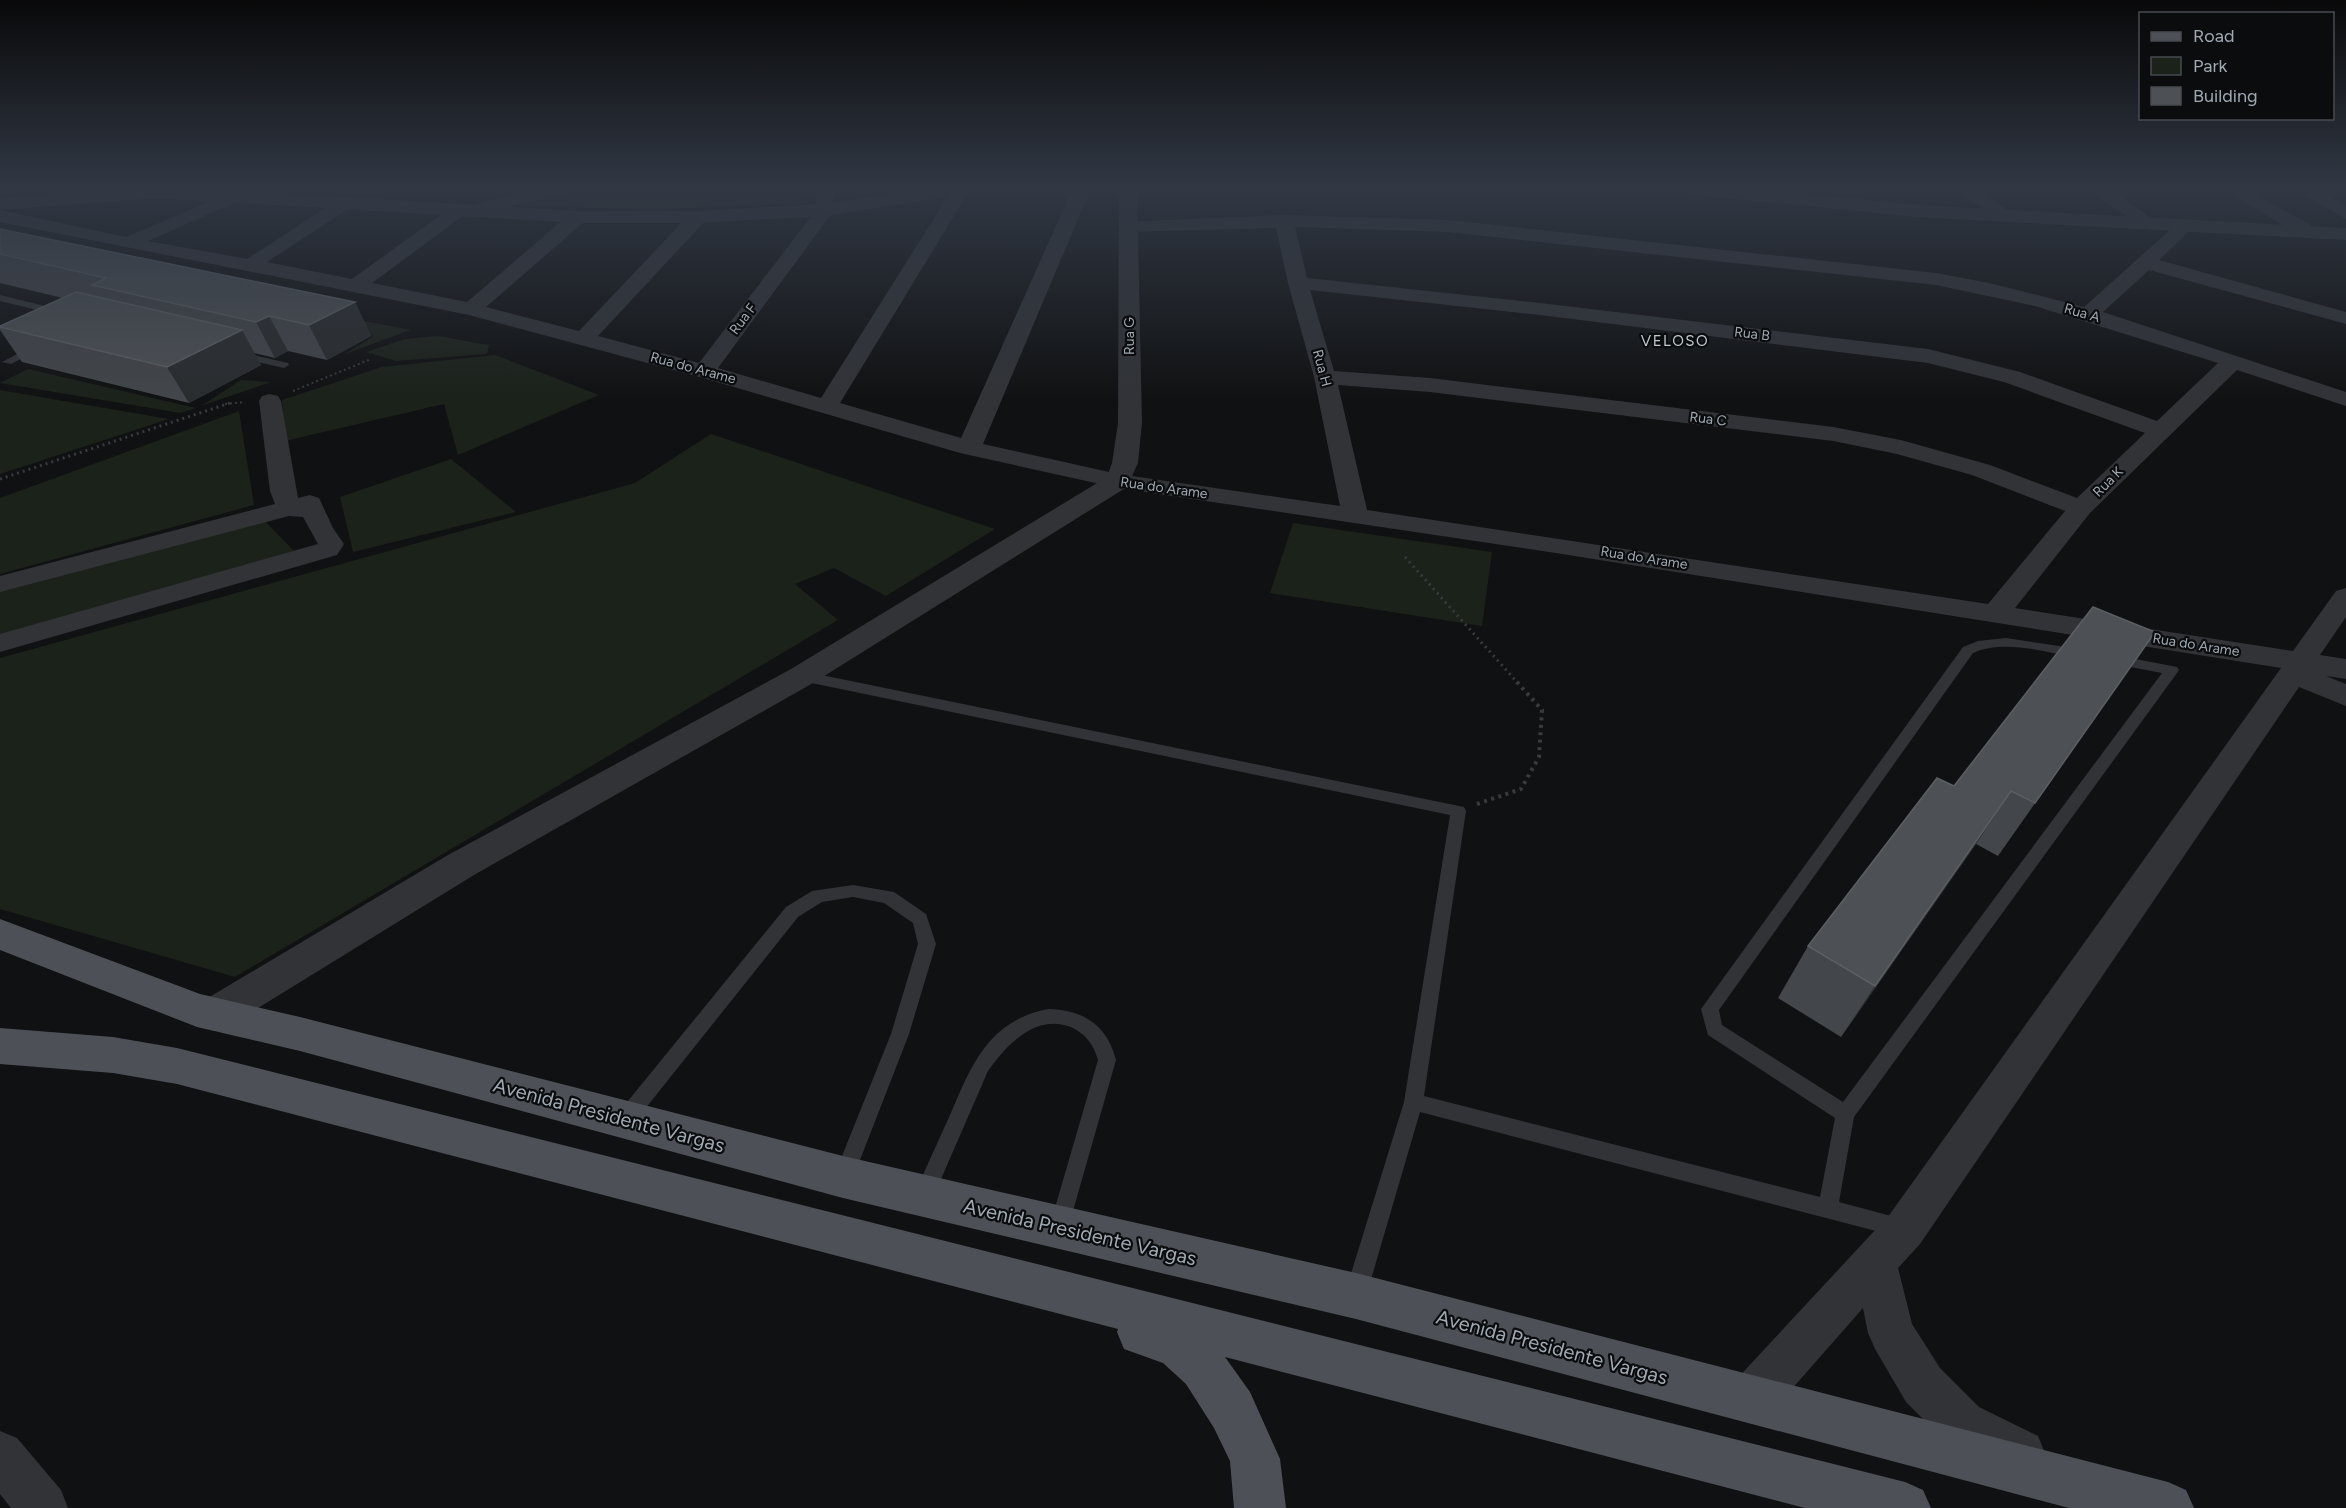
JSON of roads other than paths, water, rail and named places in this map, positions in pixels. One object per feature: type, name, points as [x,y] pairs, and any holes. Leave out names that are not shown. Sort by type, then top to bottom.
[{"type":"main road","name":"Avenida Presidente Vargas","points":[[0,934],[197,1010],[300,1034],[626,1118],[843,1177],[1356,1296],[2168,1508]]},
{"type":"main road","points":[[0,1046],[113,1055],[177,1066],[1905,1508]]},
{"type":"main road","points":[[909,1255],[1177,1343],[1203,1367],[1232,1410],[1255,1459],[1260,1508]]},
{"type":"street","name":"Rua do Arame","points":[[213,258],[471,309],[828,405],[969,448],[1118,481],[1355,515],[1996,614],[2298,668],[2346,669]]},
{"type":"street","points":[[250,265],[260,258]]},
{"type":"street","points":[[356,286],[396,258]]},
{"type":"street","points":[[471,309],[530,258]]},
{"type":"street","points":[[584,339],[660,258]]},
{"type":"street","name":"Rua F","points":[[704,371],[789,258]]},
{"type":"street","points":[[828,405],[920,258]]},
{"type":"street","points":[[969,448],[1052,258]]},
{"type":"street","name":"Rua G","points":[[1118,481],[1125,463],[1130,423],[1128,258]]},
{"type":"street","name":"Rua H","points":[[1292,258],[1325,378],[1355,515]]},
{"type":"street","name":"Rua A","points":[[1746,258],[1936,279],[2004,292],[2088,314],[2346,399]]},
{"type":"street","points":[[2088,314],[2152,258]]},
{"type":"street","points":[[2147,263],[2342,312]]},
{"type":"street","name":"Rua B","points":[[1298,283],[1540,309],[1928,356],[2012,378],[2160,430]]},
{"type":"street","name":"Rua K","points":[[1996,614],[2081,508],[2232,362]]},
{"type":"street","name":"Rua C","points":[[1325,378],[1430,385],[1833,434],[1901,447],[1981,470],[2081,508]]},
{"type":"street","points":[[270,401],[283,491],[289,508]]},
{"type":"street","points":[[215,1014],[461,865],[802,676],[1118,481]]},
{"type":"street","points":[[0,584],[289,508],[314,512],[320,528],[331,544],[328,549],[0,643]]},
{"type":"street","points":[[1751,1399],[1905,1229],[2346,597]]},
{"type":"street","points":[[2298,668],[2346,696]]},
{"type":"street","points":[[1875,1263],[1891,1333],[1923,1385],[1962,1424],[2089,1488]]},
{"type":"street","points":[[0,1455],[43,1508]]},
{"type":"lane","points":[[0,298],[67,315]]},
{"type":"lane","points":[[7,362],[48,341]]},
{"type":"lane","points":[[226,352],[284,365]]},
{"type":"lane","points":[[1828,1209],[1845,1114],[2172,670],[2036,647],[1976,645],[1968,650],[1710,1009],[1714,1029],[1845,1114]]},
{"type":"lane","points":[[802,676],[1458,811],[1414,1102],[1356,1296]]},
{"type":"lane","points":[[626,1118],[792,912],[818,896],[853,891],[888,897],[920,919],[927,944],[900,1034],[843,1177]]},
{"type":"lane","points":[[923,1196],[981,1065],[993,1049],[1001,1039],[1035,1017],[1063,1015],[1088,1025],[1099,1036],[1107,1060],[1059,1228]]},
{"type":"lane","points":[[1414,1102],[1905,1229]]},
{"type":"district","name":"VELOSO","points":[[1675,341]]}]
